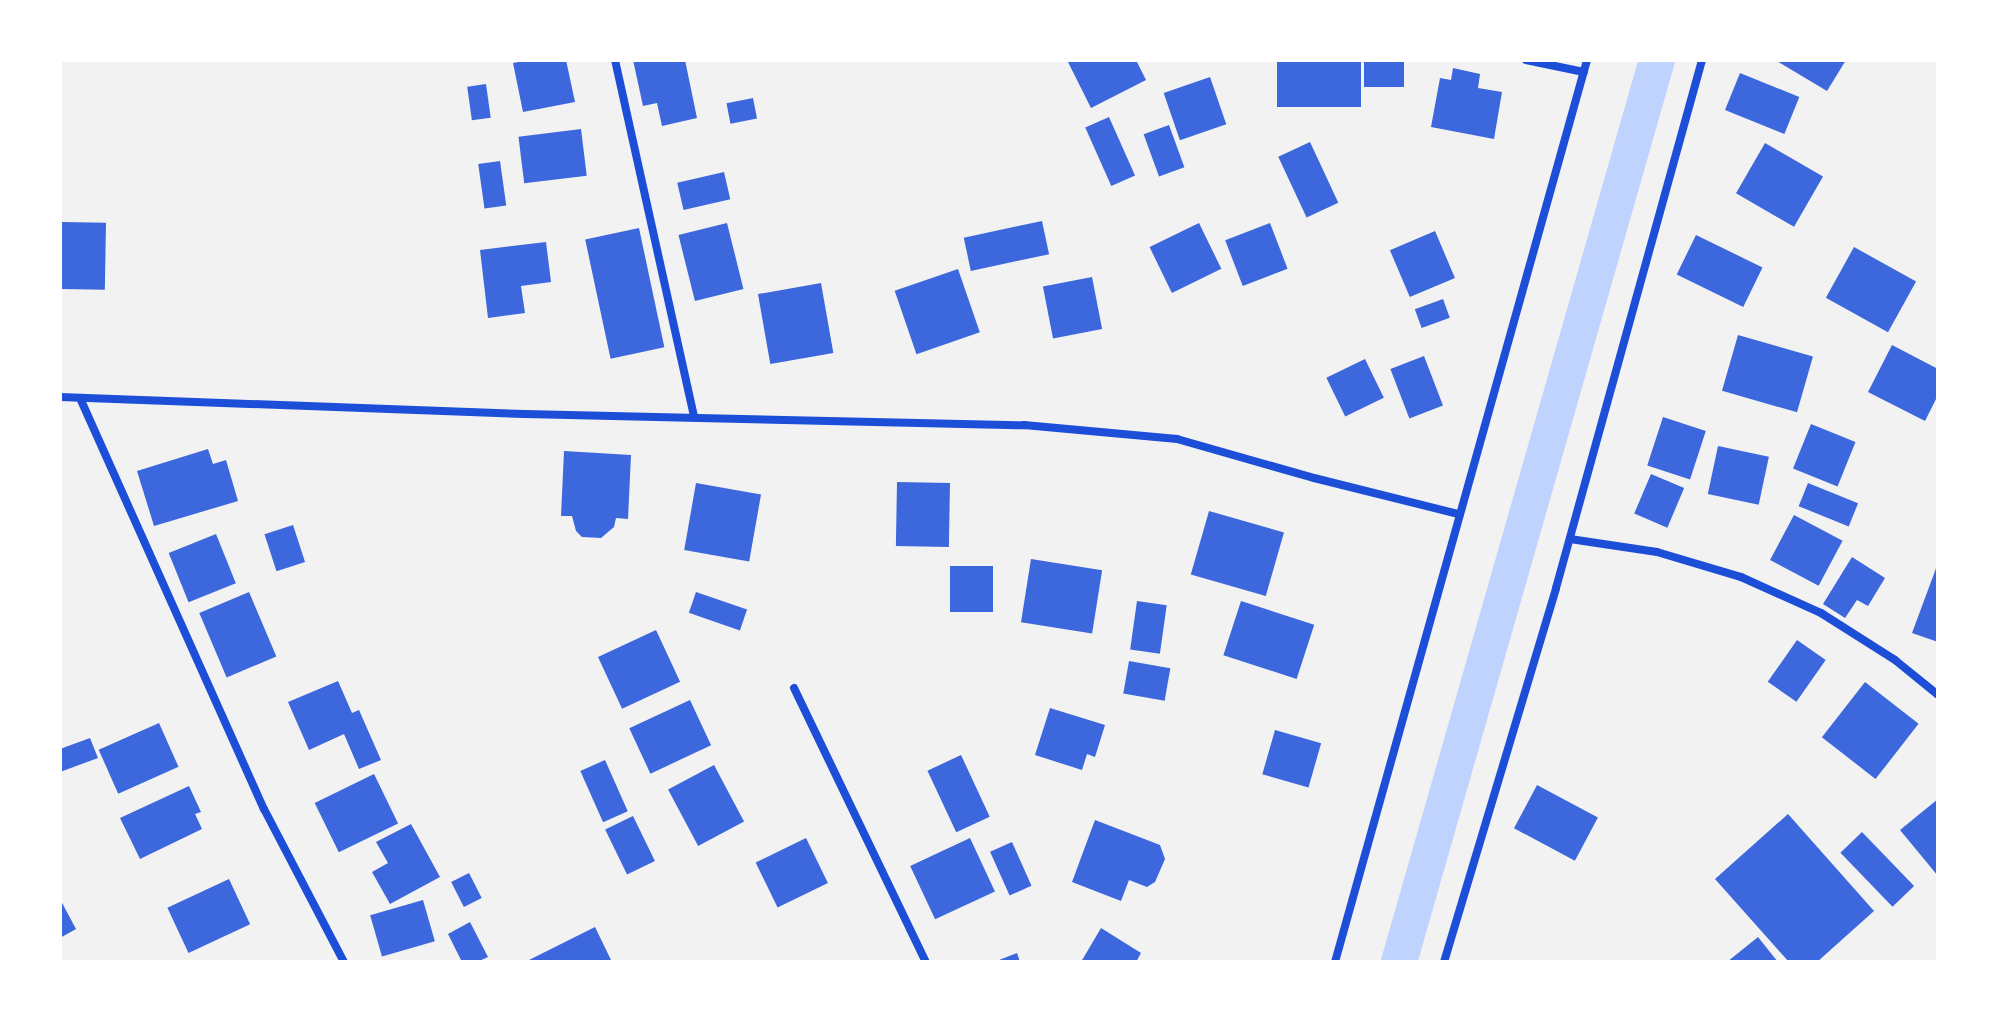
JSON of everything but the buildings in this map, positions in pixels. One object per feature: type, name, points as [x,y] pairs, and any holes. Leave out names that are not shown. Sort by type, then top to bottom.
[{"type":"street","points":[[615,60],[694,415]]},
{"type":"street","points":[[1526,60],[1584,72]]},
{"type":"street","points":[[1335,962],[1587,60]]},
{"type":"street","points":[[1444,962],[1570,539],[1702,60]]},
{"type":"street","points":[[60,397],[510,413],[1024,425],[1177,439],[1458,514]]},
{"type":"street","points":[[80,398],[264,809],[344,962]]},
{"type":"street","points":[[1570,539],[1657,552],[1741,577],[1821,613],[1895,660],[1938,695]]},
{"type":"street","points":[[794,688],[926,962]]},
{"type":"waterway","points":[[1399,962],[1657,60]]}]
